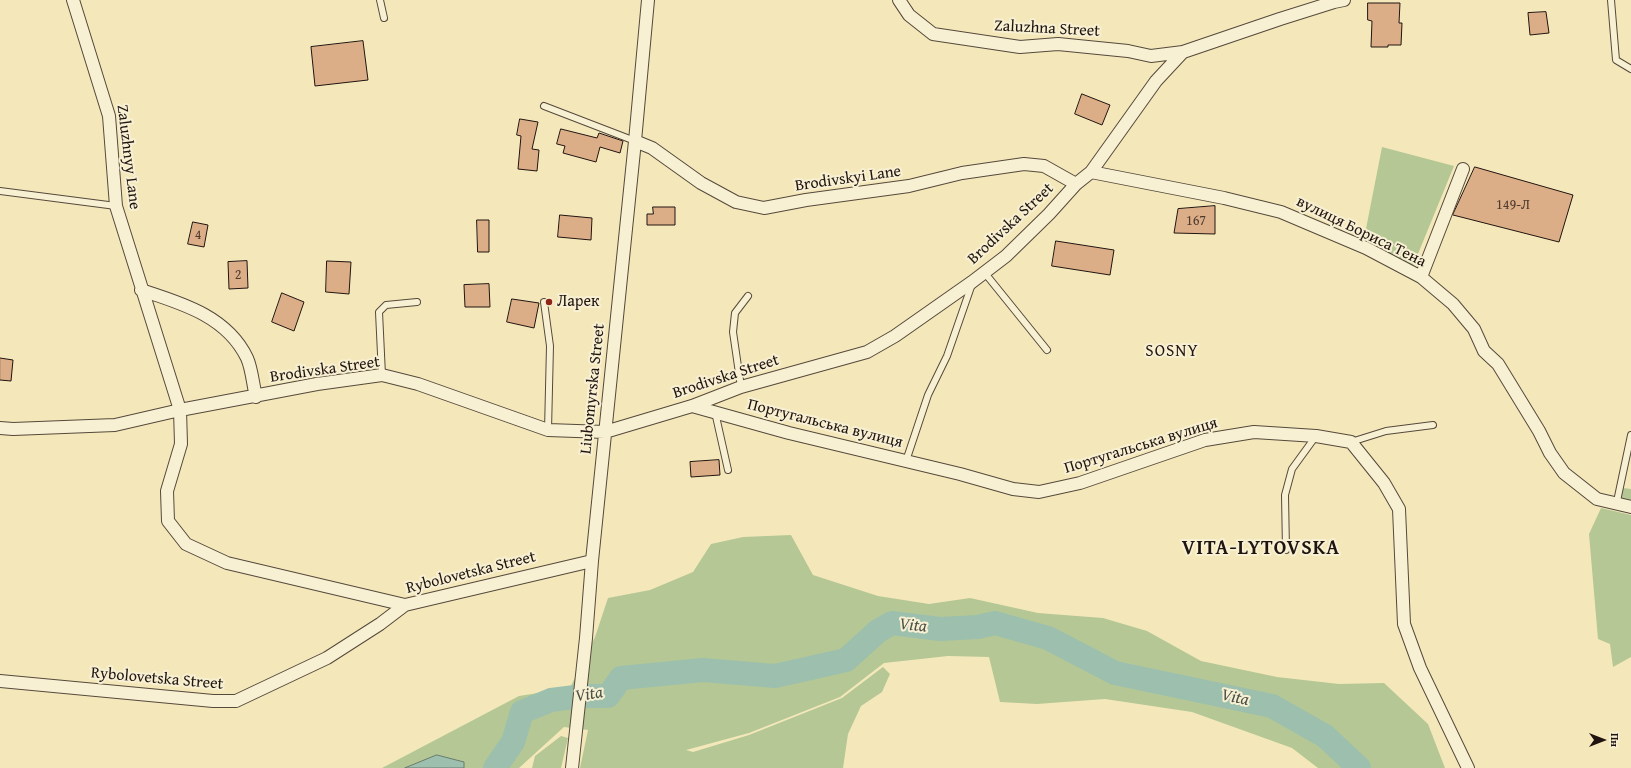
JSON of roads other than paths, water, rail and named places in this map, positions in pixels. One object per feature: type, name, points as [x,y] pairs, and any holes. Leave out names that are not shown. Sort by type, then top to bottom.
[{"type":"street","name":"Zaluzhnyy Lane","points":[[73,0],[110,116],[116,206],[141,290],[180,410],[181,444],[167,491],[168,521],[186,544],[227,563],[405,605]]},
{"type":"street","name":"Liubomyrska Street","points":[[572,768],[648,0]]},
{"type":"street","name":"Zaluzhna Street","points":[[899,0],[909,15],[933,34],[1020,47],[1058,44],[1128,51],[1151,56],[1183,52]]},
{"type":"street","name":"Brodivska Street","points":[[0,428],[13,429],[115,425],[180,410],[256,397],[317,384],[382,376],[418,384],[548,430],[605,432],[692,406],[741,387],[867,352],[896,336],[1006,256],[1049,214],[1076,184],[1091,172],[1156,81],[1183,52],[1273,21],[1344,0]]},
{"type":"street","name":"Brodivskyi Lane","points":[[635,141],[652,148],[701,183],[736,202],[764,208],[806,200],[908,186],[962,173],[1024,164],[1044,166],[1076,184]]},
{"type":"street","points":[[1420,276],[1463,169]]},
{"type":"street","name":"вулиця Бориса Тена","points":[[1091,172],[1224,198],[1281,212],[1366,248],[1420,276],[1453,304],[1474,329],[1484,351],[1498,364],[1539,431],[1550,453],[1564,473],[1597,499],[1616,505],[1631,507]]},
{"type":"street","points":[[141,290],[184,304],[214,320],[233,336],[247,358],[256,397]]},
{"type":"street","name":"Португальська вулиця","points":[[692,406],[789,433],[906,461],[1013,489],[1039,492],[1080,483],[1205,440],[1254,432],[1316,436],[1351,442]]},
{"type":"street","points":[[1351,442],[1384,483],[1399,509],[1404,624],[1420,668],[1468,768]]},
{"type":"street","name":"Rybolovetska Street","points":[[0,680],[213,701],[236,701],[327,658],[380,624],[405,605],[592,560]]},
{"type":"lane","points":[[380,0],[384,18]]},
{"type":"lane","points":[[1611,0],[1616,60],[1631,70]]},
{"type":"lane","points":[[544,106],[635,141]]},
{"type":"lane","points":[[0,191],[116,206]]},
{"type":"lane","points":[[984,272],[1047,350]]},
{"type":"lane","points":[[906,461],[928,395],[947,356],[972,282]]},
{"type":"lane","points":[[741,387],[733,332],[735,313],[748,296]]},
{"type":"lane","points":[[382,376],[379,312],[386,305],[417,302]]},
{"type":"lane","points":[[544,302],[550,346],[548,430]]},
{"type":"lane","points":[[715,412],[728,470]]},
{"type":"lane","points":[[1351,442],[1386,431],[1433,426]]},
{"type":"lane","points":[[1616,505],[1631,435]]},
{"type":"lane","points":[[1286,550],[1285,495],[1292,469],[1316,436]]},
{"type":"waterway","name":"Vita","points":[[495,768],[513,742],[522,712],[551,700],[583,696],[608,696],[621,678],[703,670],[775,676],[846,660],[878,631],[892,623],[940,629],[978,627],[995,623],[1048,638],[1115,673],[1272,706],[1325,736],[1359,768]]},
{"type":"place","name":"Ларек","points":[[549,302]]},
{"type":"district","name":"SOSNY","points":[[1172,352]]},
{"type":"district","name":"VITA-LYTOVSKA","points":[[1261,549]]}]
